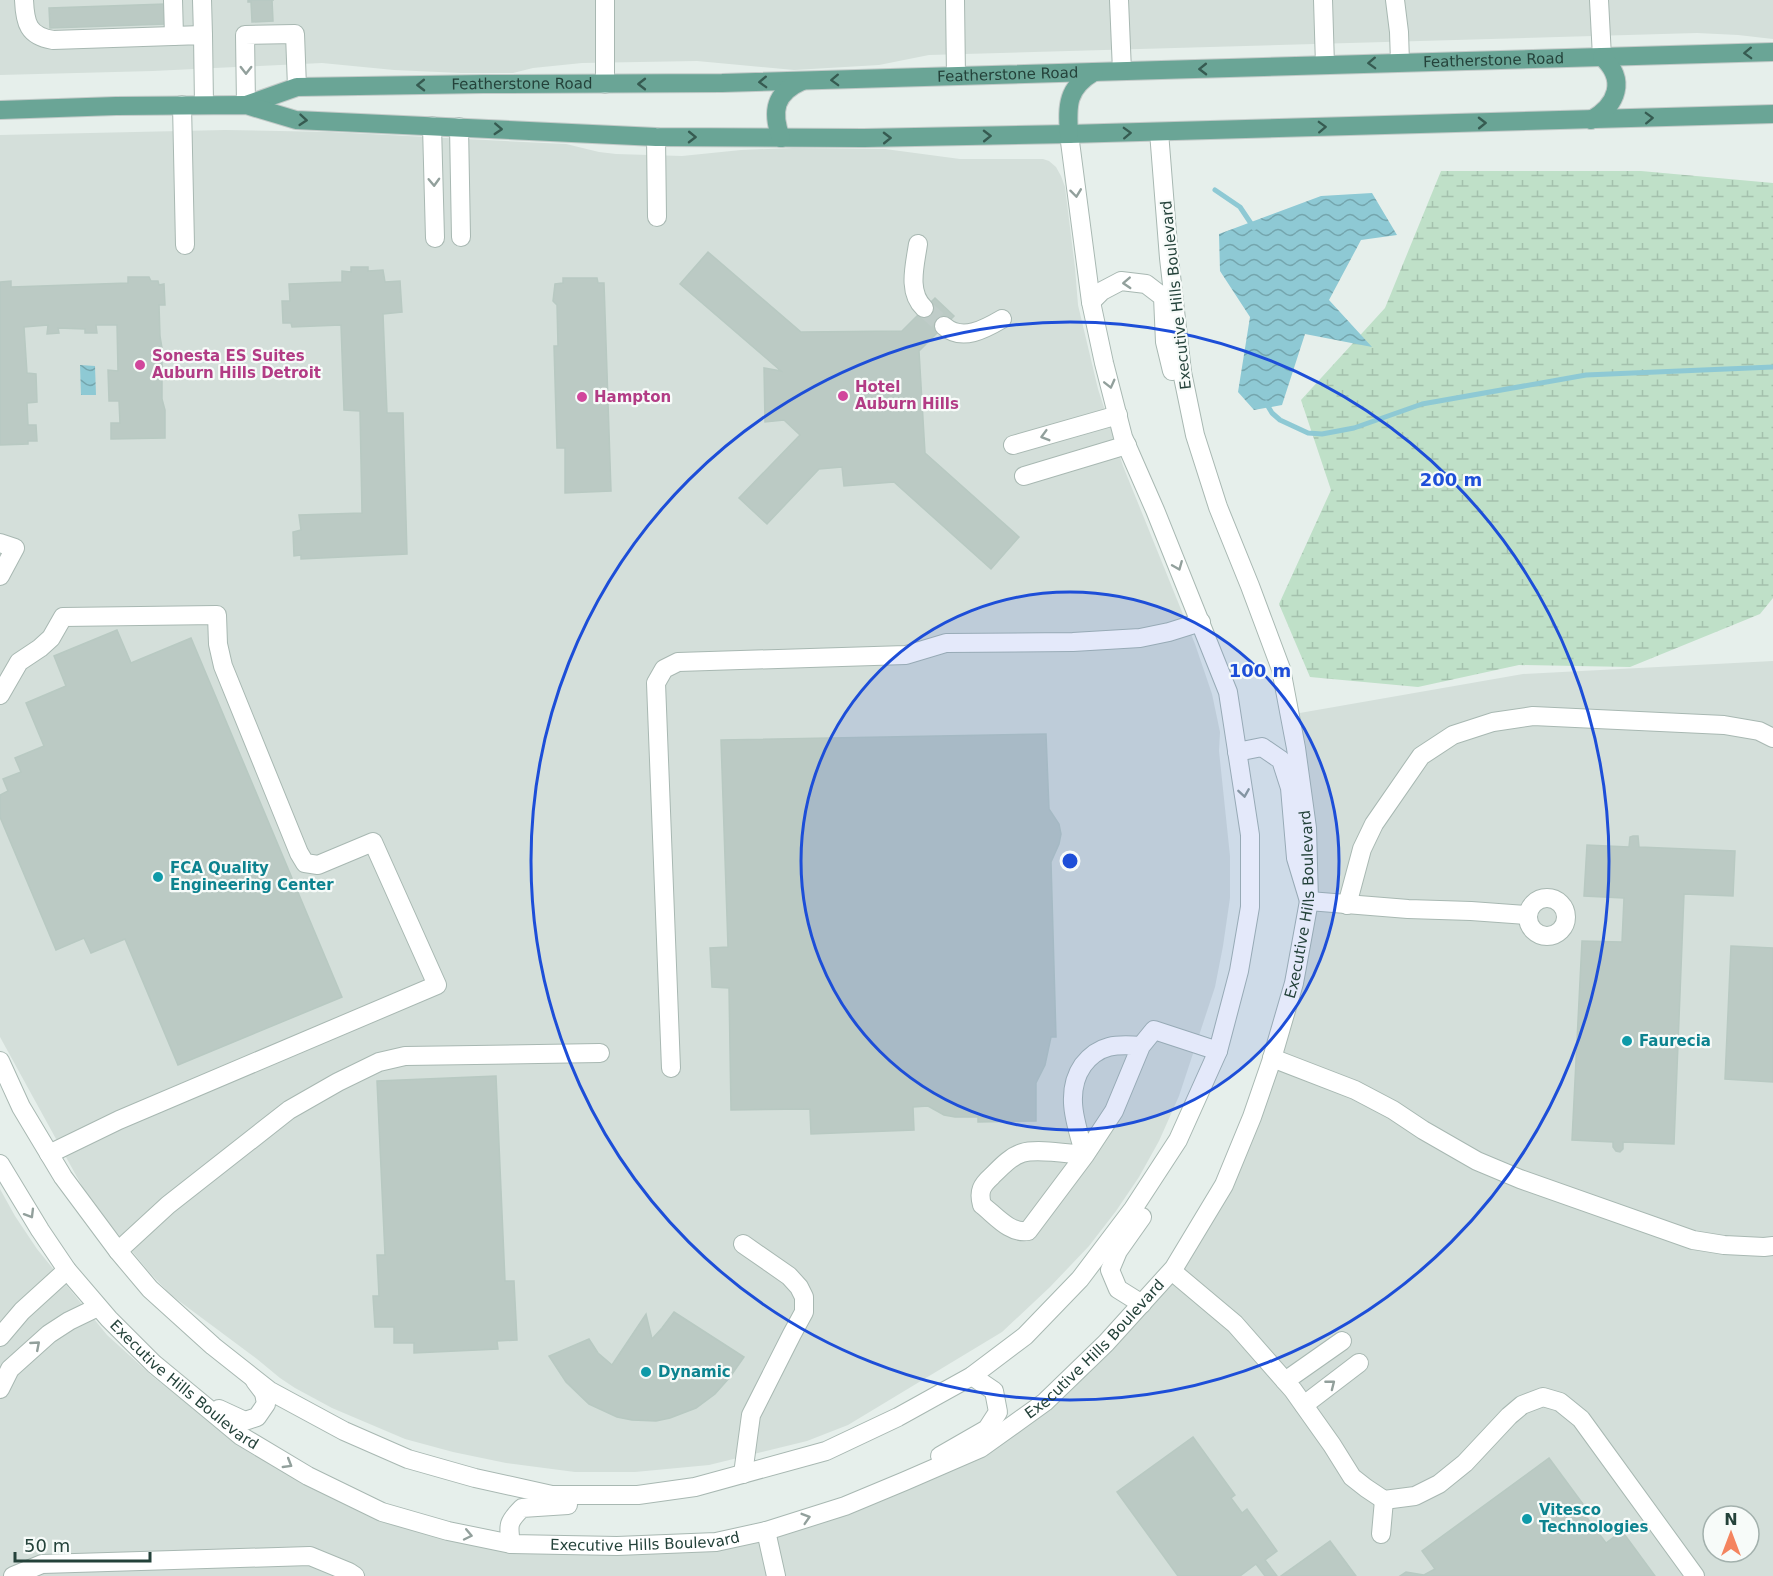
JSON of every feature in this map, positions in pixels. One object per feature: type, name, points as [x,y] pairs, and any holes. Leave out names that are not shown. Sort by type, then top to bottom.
[{"type":"main road","name":"Featherstone Road","points":[[246,105],[297,87],[419,84],[722,83],[1773,52]]},
{"type":"main road","points":[[1591,120],[1602,114],[1609,106],[1617,84],[1616,73],[1602,57]]},
{"type":"main road","points":[[1069,135],[1068,106],[1071,96],[1083,78],[1095,72]]},
{"type":"main road","points":[[781,138],[776,120],[778,99],[791,86],[804,81]]},
{"type":"main road","name":"Featherstone Road","points":[[0,110],[246,105],[296,120],[656,137],[781,138],[1069,135],[1773,114]]},
{"type":"street","points":[[24,0],[27,25],[34,34],[42,38],[53,40],[203,35]]},
{"type":"street","points":[[172,0],[174,36]]},
{"type":"street","points":[[202,0],[204,105]]},
{"type":"street","points":[[604,0],[605,84]]},
{"type":"street","points":[[955,0],[956,76]]},
{"type":"street","points":[[1119,0],[1122,71]]},
{"type":"street","points":[[1323,0],[1325,65]]},
{"type":"street","points":[[1395,0],[1400,62]]},
{"type":"street","points":[[1599,0],[1602,57]]},
{"type":"street","points":[[246,105],[245,35],[295,34],[297,87]]},
{"type":"street","points":[[182,105],[185,245]]},
{"type":"street","points":[[432,126],[435,238]]},
{"type":"street","points":[[459,127],[461,237]]},
{"type":"street","name":"Executive Hills Boulevard","points":[[0,1164],[67,1270],[104,1313],[154,1364],[241,1436],[308,1476],[382,1512],[448,1531],[511,1544],[617,1546],[716,1542],[766,1530],[845,1506],[905,1481],[981,1448],[1046,1402],[1106,1343],[1172,1271],[1224,1185],[1252,1117],[1272,1058],[1294,983],[1309,901],[1307,828],[1296,748],[1281,669],[1218,507],[1195,435],[1182,372],[1169,258],[1159,132]]},
{"type":"street","points":[[1069,135],[1091,302],[1118,415],[1127,445],[1201,622],[1227,692],[1250,835],[1250,907],[1239,971],[1218,1051],[1178,1140],[1165,1181],[1118,1251],[1110,1270],[1118,1289],[1142,1304]]},
{"type":"street","points":[[656,137],[657,217]]},
{"type":"street","points":[[918,244],[914,286],[919,303],[924,308]]},
{"type":"street","points":[[1091,302],[1102,291],[1121,281],[1146,284],[1163,297],[1165,342],[1176,389],[1195,435]]},
{"type":"street","points":[[944,326],[949,331],[969,334],[1002,319]]},
{"type":"street","points":[[1013,446],[1118,415]]},
{"type":"street","points":[[1024,476],[1127,445]]},
{"type":"street","points":[[0,543],[15,548],[0,576]]},
{"type":"street","points":[[0,695],[19,662],[51,638],[63,617],[217,615],[218,644],[223,666],[299,853],[305,863],[318,865],[373,842],[437,986],[119,1120],[49,1154]]},
{"type":"street","points":[[671,1068],[656,683],[664,669],[678,663],[906,655],[946,643],[1073,642],[1140,638],[1201,622]]},
{"type":"street","points":[[1347,905],[1362,849],[1374,824],[1421,756],[1453,735],[1493,722],[1533,716],[1724,725],[1759,731],[1773,738]]},
{"type":"street","points":[[1237,752],[1262,747],[1281,760],[1290,788],[1296,858],[1309,901],[1527,915]]},
{"type":"street","points":[[1084,1155],[1023,1152],[1007,1161],[982,1185],[980,1192],[982,1205],[1013,1230],[1028,1231],[1084,1155],[1114,1111],[1141,1046],[1154,1030],[1218,1051]]},
{"type":"street","points":[[1084,1155],[1073,1100],[1073,1087],[1077,1074],[1089,1057],[1099,1050],[1119,1044],[1141,1046]]},
{"type":"street","points":[[118,1251],[168,1204],[289,1110],[320,1091],[379,1062],[405,1056],[427,1055],[600,1053]]},
{"type":"street","points":[[1272,1058],[1354,1090],[1393,1110],[1477,1161],[1520,1179],[1693,1240],[1724,1245],[1773,1246]]},
{"type":"street","points":[[0,1062],[21,1107]]},
{"type":"street","points":[[0,1073],[63,1177],[118,1251],[150,1289],[213,1346],[270,1391],[325,1421],[408,1459],[475,1478],[552,1495],[638,1495]]},
{"type":"street","points":[[511,1544],[509,1531],[511,1520],[522,1508],[596,1504],[695,1487],[826,1451],[898,1417],[972,1376],[1025,1336],[1080,1279],[1133,1209],[1178,1140]]},
{"type":"street","points":[[743,1244],[789,1276],[799,1287],[804,1297],[804,1312],[751,1415],[743,1474]]},
{"type":"street","points":[[0,1337],[22,1311],[67,1270]]},
{"type":"street","points":[[1172,1271],[1235,1324],[1304,1405],[1352,1477],[1384,1500],[1415,1496],[1438,1484],[1465,1463],[1515,1410],[1543,1397],[1560,1402],[1581,1419],[1695,1576]]},
{"type":"street","points":[[0,1389],[10,1369],[49,1334],[69,1321],[104,1313],[166,1360],[222,1412],[245,1421],[257,1417],[266,1404],[264,1393],[249,1374]]},
{"type":"street","points":[[1285,1381],[1342,1341]]},
{"type":"street","points":[[1304,1405],[1359,1363]]},
{"type":"street","points":[[905,1481],[949,1449],[987,1429],[998,1412],[994,1391],[972,1376]]},
{"type":"street","points":[[1381,1534],[1384,1500]]},
{"type":"street","points":[[766,1530],[776,1576]]},
{"type":"street","points":[[13,1576],[42,1564],[310,1556],[355,1576]]},
{"type":"shaded area","points":[[0,0],[1773,0],[1773,39],[1697,33],[929,55],[879,65],[794,70],[697,61],[582,63],[533,68],[513,73],[461,73],[394,70],[322,63],[0,75]]},
{"type":"shaded area","points":[[225,130],[330,132],[566,144],[616,154],[682,156],[793,148],[885,149],[960,159],[1043,159],[1056,167],[1061,176],[1065,187],[1078,305],[1098,389],[1123,466],[1195,644],[1212,694],[1220,732],[1219,751],[1230,856],[1230,898],[1223,946],[1215,987],[1179,1096],[1159,1141],[1139,1177],[1089,1246],[1002,1332],[848,1425],[807,1441],[709,1465],[635,1472],[575,1472],[506,1463],[453,1452],[405,1439],[332,1408],[280,1378],[171,1295],[149,1272],[83,1188],[0,1037],[0,135]]},
{"type":"shaded area","points":[[1773,661],[1773,1576],[0,1576],[0,1189],[37,1249],[107,1335],[151,1375],[217,1428],[280,1468],[419,1525],[615,1551],[817,1520],[1037,1413],[1186,1258],[1304,961],[1294,714],[1523,674]]},
{"type":"green space","points":[[1441,171],[1641,171],[1773,183],[1773,598],[1760,614],[1630,667],[1519,665],[1418,687],[1310,677],[1279,604],[1331,490],[1301,400],[1385,308]]},
{"type":"water","points":[[1372,193],[1397,235],[1361,240],[1329,300],[1372,347],[1305,334],[1282,405],[1254,410],[1238,392],[1250,317],[1220,271],[1219,234],[1321,196]]},
{"type":"water","points":[[80,365],[95,366],[96,395],[81,395]]},
{"type":"building","points":[[248,0],[272,0],[273,21],[252,22],[251,2]]},
{"type":"building","points":[[165,4],[166,24],[50,28],[49,8]]},
{"type":"building","name":"Hotel Auburn Hills","points":[[708,252],[801,332],[902,331],[935,298],[954,316],[919,351],[925,453],[1019,537],[991,569],[894,482],[844,486],[842,467],[819,469],[767,524],[739,498],[800,435],[784,420],[765,422],[764,368],[781,371],[680,284]]},
{"type":"building","points":[[351,267],[368,267],[368,271],[383,270],[385,282],[400,281],[402,312],[383,314],[387,413],[403,413],[407,554],[301,559],[301,555],[294,556],[293,532],[301,530],[299,515],[362,513],[360,411],[344,410],[341,325],[292,327],[291,323],[283,323],[282,301],[290,301],[289,284],[342,282],[342,271],[351,272]]},
{"type":"building","name":"Sonesta ES Suites Auburn Hills Detroit","points":[[128,277],[149,277],[151,281],[158,281],[159,285],[164,284],[165,305],[159,305],[165,438],[111,439],[111,423],[120,423],[119,401],[109,401],[108,370],[118,371],[117,325],[96,325],[97,333],[85,333],[85,329],[58,328],[59,333],[47,334],[48,325],[24,327],[27,373],[36,374],[37,402],[27,403],[28,425],[36,425],[37,441],[28,441],[28,444],[0,445],[0,282],[11,281],[11,287],[128,283]]},
{"type":"building","name":"Hampton","points":[[563,278],[597,278],[598,283],[604,283],[611,491],[565,493],[565,448],[557,448],[554,346],[558,346],[557,305],[553,301],[555,284],[563,283]]},
{"type":"building","name":"FCA Quality Engineering Center","points":[[117,630],[131,663],[191,638],[342,997],[178,1065],[125,939],[91,953],[84,938],[56,950],[0,817],[0,795],[8,791],[3,779],[21,772],[15,758],[44,746],[26,703],[66,686],[54,656]]},
{"type":"building","points":[[1046,734],[1049,809],[1059,824],[1061,834],[1051,862],[1056,1037],[1051,1037],[1045,1065],[1036,1083],[1036,1121],[978,1122],[978,1117],[944,1115],[928,1106],[913,1107],[914,1130],[811,1134],[810,1109],[731,1110],[729,988],[712,987],[710,948],[728,947],[721,740]]},
{"type":"building","name":"Faurecia","points":[[1638,836],[1639,847],[1735,851],[1733,896],[1684,894],[1674,1144],[1623,1142],[1623,1149],[1620,1152],[1613,1147],[1613,1142],[1572,1140],[1582,941],[1622,942],[1624,898],[1584,896],[1587,845],[1629,847],[1630,837]]},
{"type":"building","name":"Faurecia","points":[[1731,946],[1773,948],[1773,1082],[1725,1079]]},
{"type":"building","points":[[496,1076],[505,1281],[514,1281],[517,1340],[497,1341],[498,1349],[414,1353],[414,1343],[394,1343],[394,1327],[375,1327],[373,1296],[379,1296],[377,1255],[385,1255],[377,1081]]},
{"type":"building","name":"Dynamic","points":[[674,1312],[744,1357],[715,1394],[696,1408],[670,1418],[656,1421],[632,1420],[617,1417],[589,1404],[566,1382],[549,1356],[589,1339],[598,1353],[612,1365],[646,1314],[652,1339]]},
{"type":"building","points":[[1193,1437],[1235,1495],[1231,1498],[1242,1513],[1247,1509],[1277,1551],[1265,1560],[1277,1576],[1265,1576],[1256,1564],[1240,1576],[1178,1576],[1117,1492]]},
{"type":"building","name":"Vitesco Technologies","points":[[1549,1458],[1583,1504],[1579,1507],[1606,1543],[1622,1531],[1655,1576],[1400,1576],[1406,1572],[1424,1575],[1435,1569],[1422,1551]]},
{"type":"building","points":[[1330,1541],[1356,1576],[1281,1576]]},
{"type":"waterway","points":[[1215,190],[1240,207],[1254,228]]},
{"type":"waterway","points":[[1266,403],[1280,420],[1308,433],[1322,434],[1354,428],[1422,404],[1586,375],[1773,367]]},
{"type":"tunnel","points":[[924,308],[944,326]]},
{"type":"place","name":"Sonesta ES Suites Auburn Hills Detroit","points":[[140,365]]},
{"type":"place","name":"Hotel Auburn Hills","points":[[843,396]]},
{"type":"place","name":"Hampton","points":[[582,397]]},
{"type":"place","name":"FCA Quality Engineering Center","points":[[158,877]]},
{"type":"place","name":"Faurecia","points":[[1627,1041]]},
{"type":"place","name":"Dynamic","points":[[646,1372]]},
{"type":"place","name":"Vitesco Technologies","points":[[1527,1519]]}]
